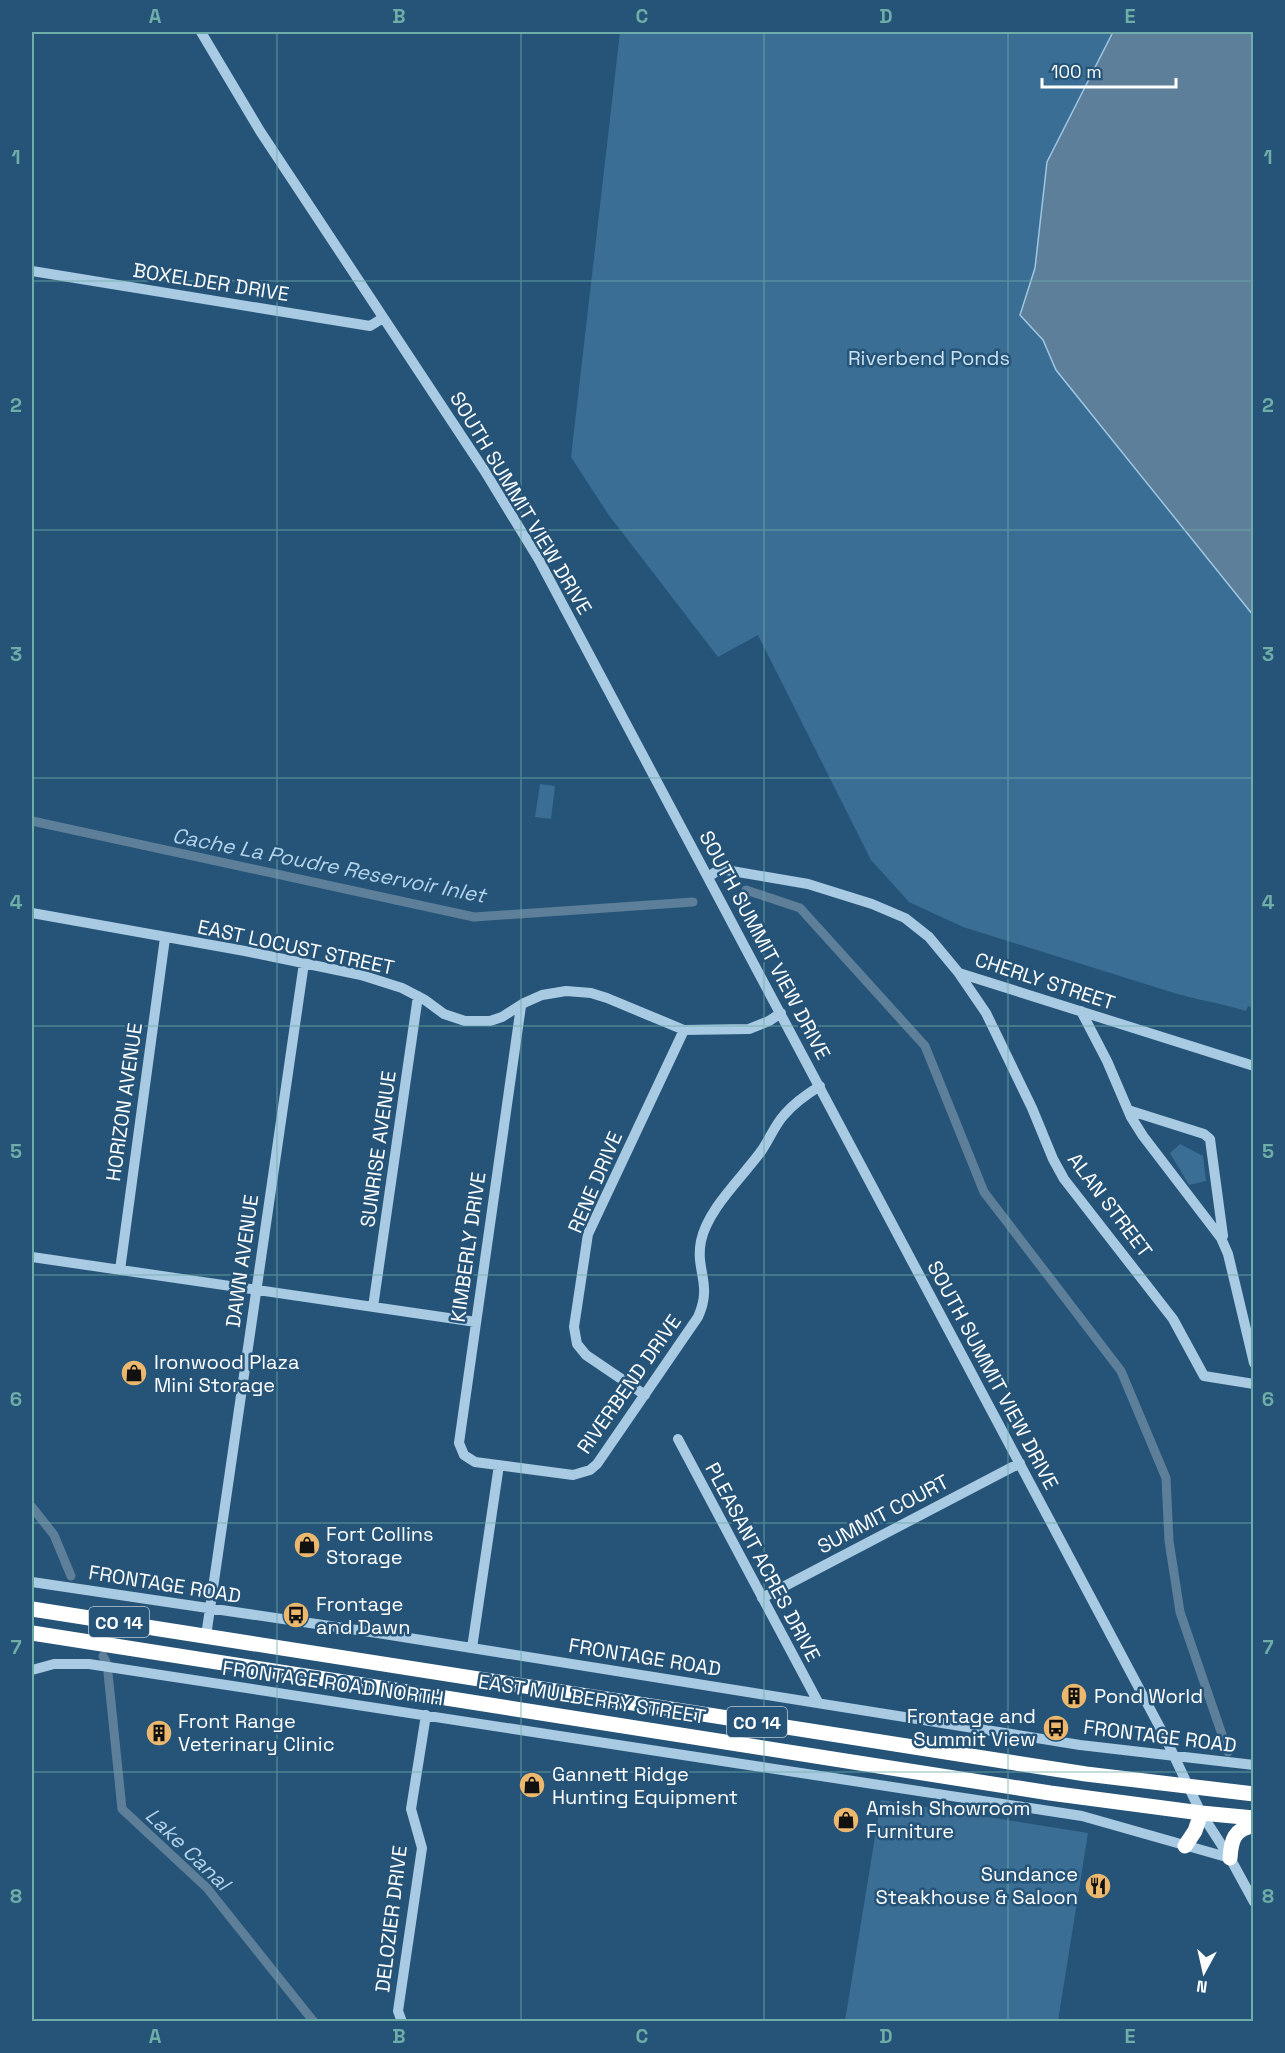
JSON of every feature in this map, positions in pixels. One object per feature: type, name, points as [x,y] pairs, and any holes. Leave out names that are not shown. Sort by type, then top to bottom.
[{"type":"highway","name":"EAST MULBERRY STREET","points":[[32,1609],[1062,1770],[1254,1794]]},
{"type":"highway","name":"EAST MULBERRY STREET","points":[[32,1633],[1027,1789],[1254,1818]]},
{"type":"highway","points":[[1185,1846],[1195,1831],[1201,1813]]},
{"type":"highway","points":[[1230,1858],[1235,1834],[1239,1830],[1254,1826]]},
{"type":"street","name":"SOUTH SUMMIT VIEW DRIVE","points":[[201,32],[260,131],[484,470],[539,560],[1165,1737],[1201,1813],[1230,1858],[1254,1902]]},
{"type":"street","name":"BOXELDER DRIVE","points":[[32,271],[370,326],[383,318]]},
{"type":"street","name":"CHERLY STREET","points":[[708,877],[720,869],[808,884],[872,904],[904,918],[929,937],[958,972],[1254,1066]]},
{"type":"street","name":"EAST LOCUST STREET","points":[[32,914],[245,951],[382,981],[418,996],[444,1014],[465,1021],[490,1021],[542,996],[555,992],[577,991],[591,993],[684,1030],[749,1029],[781,1013]]},
{"type":"street","name":"HORIZON AVENUE","points":[[120,1270],[165,938]]},
{"type":"street","name":"DAWN AVENUE","points":[[206,1636],[304,963]]},
{"type":"street","name":"ALAN STREET","points":[[958,972],[986,1013],[1032,1108],[1048,1150],[1064,1179],[1173,1319],[1204,1376],[1254,1384]]},
{"type":"street","name":"SUNRISE AVENUE","points":[[373,1307],[418,996]]},
{"type":"street","name":"KIMBERLY DRIVE","points":[[499,1465],[469,1459],[464,1455],[459,1443],[521,1006]]},
{"type":"street","points":[[1080,1011],[1143,1136],[1212,1224],[1228,1254]]},
{"type":"street","name":"RENE DRIVE","points":[[645,1395],[586,1355],[577,1344],[574,1327],[588,1234],[684,1030]]},
{"type":"street","name":"RIVERBEND DRIVE","points":[[499,1465],[573,1475],[590,1470],[597,1464],[703,1307],[706,1289],[700,1250],[707,1223],[763,1148],[784,1114],[795,1103],[820,1086]]},
{"type":"street","points":[[1128,1110],[1204,1134],[1210,1139],[1221,1227],[1254,1363]]},
{"type":"street","points":[[32,1257],[476,1322]]},
{"type":"street","name":"PLEASANT ACRES DRIVE","points":[[678,1439],[818,1702]]},
{"type":"street","name":"SUMMIT COURT","points":[[762,1598],[1020,1463]]},
{"type":"street","points":[[472,1648],[499,1465]]},
{"type":"street","name":"FRONTAGE ROAD","points":[[32,1582],[472,1648],[1058,1741],[1254,1765]]},
{"type":"street","points":[[199,1681],[202,1659]]},
{"type":"street","name":"FRONTAGE ROAD NORTH","points":[[32,1670],[54,1664],[71,1663],[426,1714],[1082,1816],[1230,1858]]},
{"type":"street","name":"DELOZIER DRIVE","points":[[402,2022],[398,2011],[422,1848],[411,1809],[426,1714]]},
{"type":"green space","name":"Riverbend Ponds","points":[[620,32],[1253,32],[1253,1008],[1248,1006],[1246,1011],[1171,992],[963,927],[909,902],[871,860],[758,635],[718,657],[608,514],[571,457]]},
{"type":"green space","points":[[540,784],[555,786],[551,819],[535,817]]},
{"type":"green space","points":[[1180,1144],[1203,1156],[1206,1181],[1189,1185],[1170,1153]]},
{"type":"green space","points":[[881,1800],[1088,1833],[1058,2021],[845,2021]]},
{"type":"shaded area","points":[[1113,32],[1253,32],[1253,615],[1056,370],[1043,340],[1020,315],[1035,268],[1047,162]]},
{"type":"waterway","name":"Cache La Poudre Reservoir Inlet","points":[[32,821],[474,917],[693,902]]},
{"type":"waterway","name":"Cache La Poudre Reservoir Inlet","points":[[746,890],[800,908],[925,1046],[984,1192],[1121,1371],[1166,1478],[1169,1541],[1180,1612],[1228,1752]]},
{"type":"waterway","name":"Lake Canal","points":[[32,1507],[54,1535],[71,1576]]},
{"type":"waterway","name":"Lake Canal","points":[[103,1656],[106,1662]]},
{"type":"waterway","name":"Lake Canal","points":[[108,1673],[122,1809],[207,1888],[314,2022]]},
{"type":"place","name":"Ironwood Plaza Mini Storage","points":[[134,1373]]},
{"type":"place","name":"Fort Collins Storage","points":[[307,1545]]},
{"type":"place","name":"Frontage and Dawn","points":[[296,1615]]},
{"type":"place","name":"Pond World","points":[[1074,1696]]},
{"type":"place","name":"Frontage and Summit View","points":[[1056,1728]]},
{"type":"place","name":"Front Range Veterinary Clinic","points":[[159,1733]]},
{"type":"place","name":"Gannett Ridge Hunting Equipment","points":[[532,1785]]},
{"type":"place","name":"Amish Showroom Furniture","points":[[846,1820]]},
{"type":"place","name":"Sundance Steakhouse & Saloon","points":[[1098,1886]]}]
